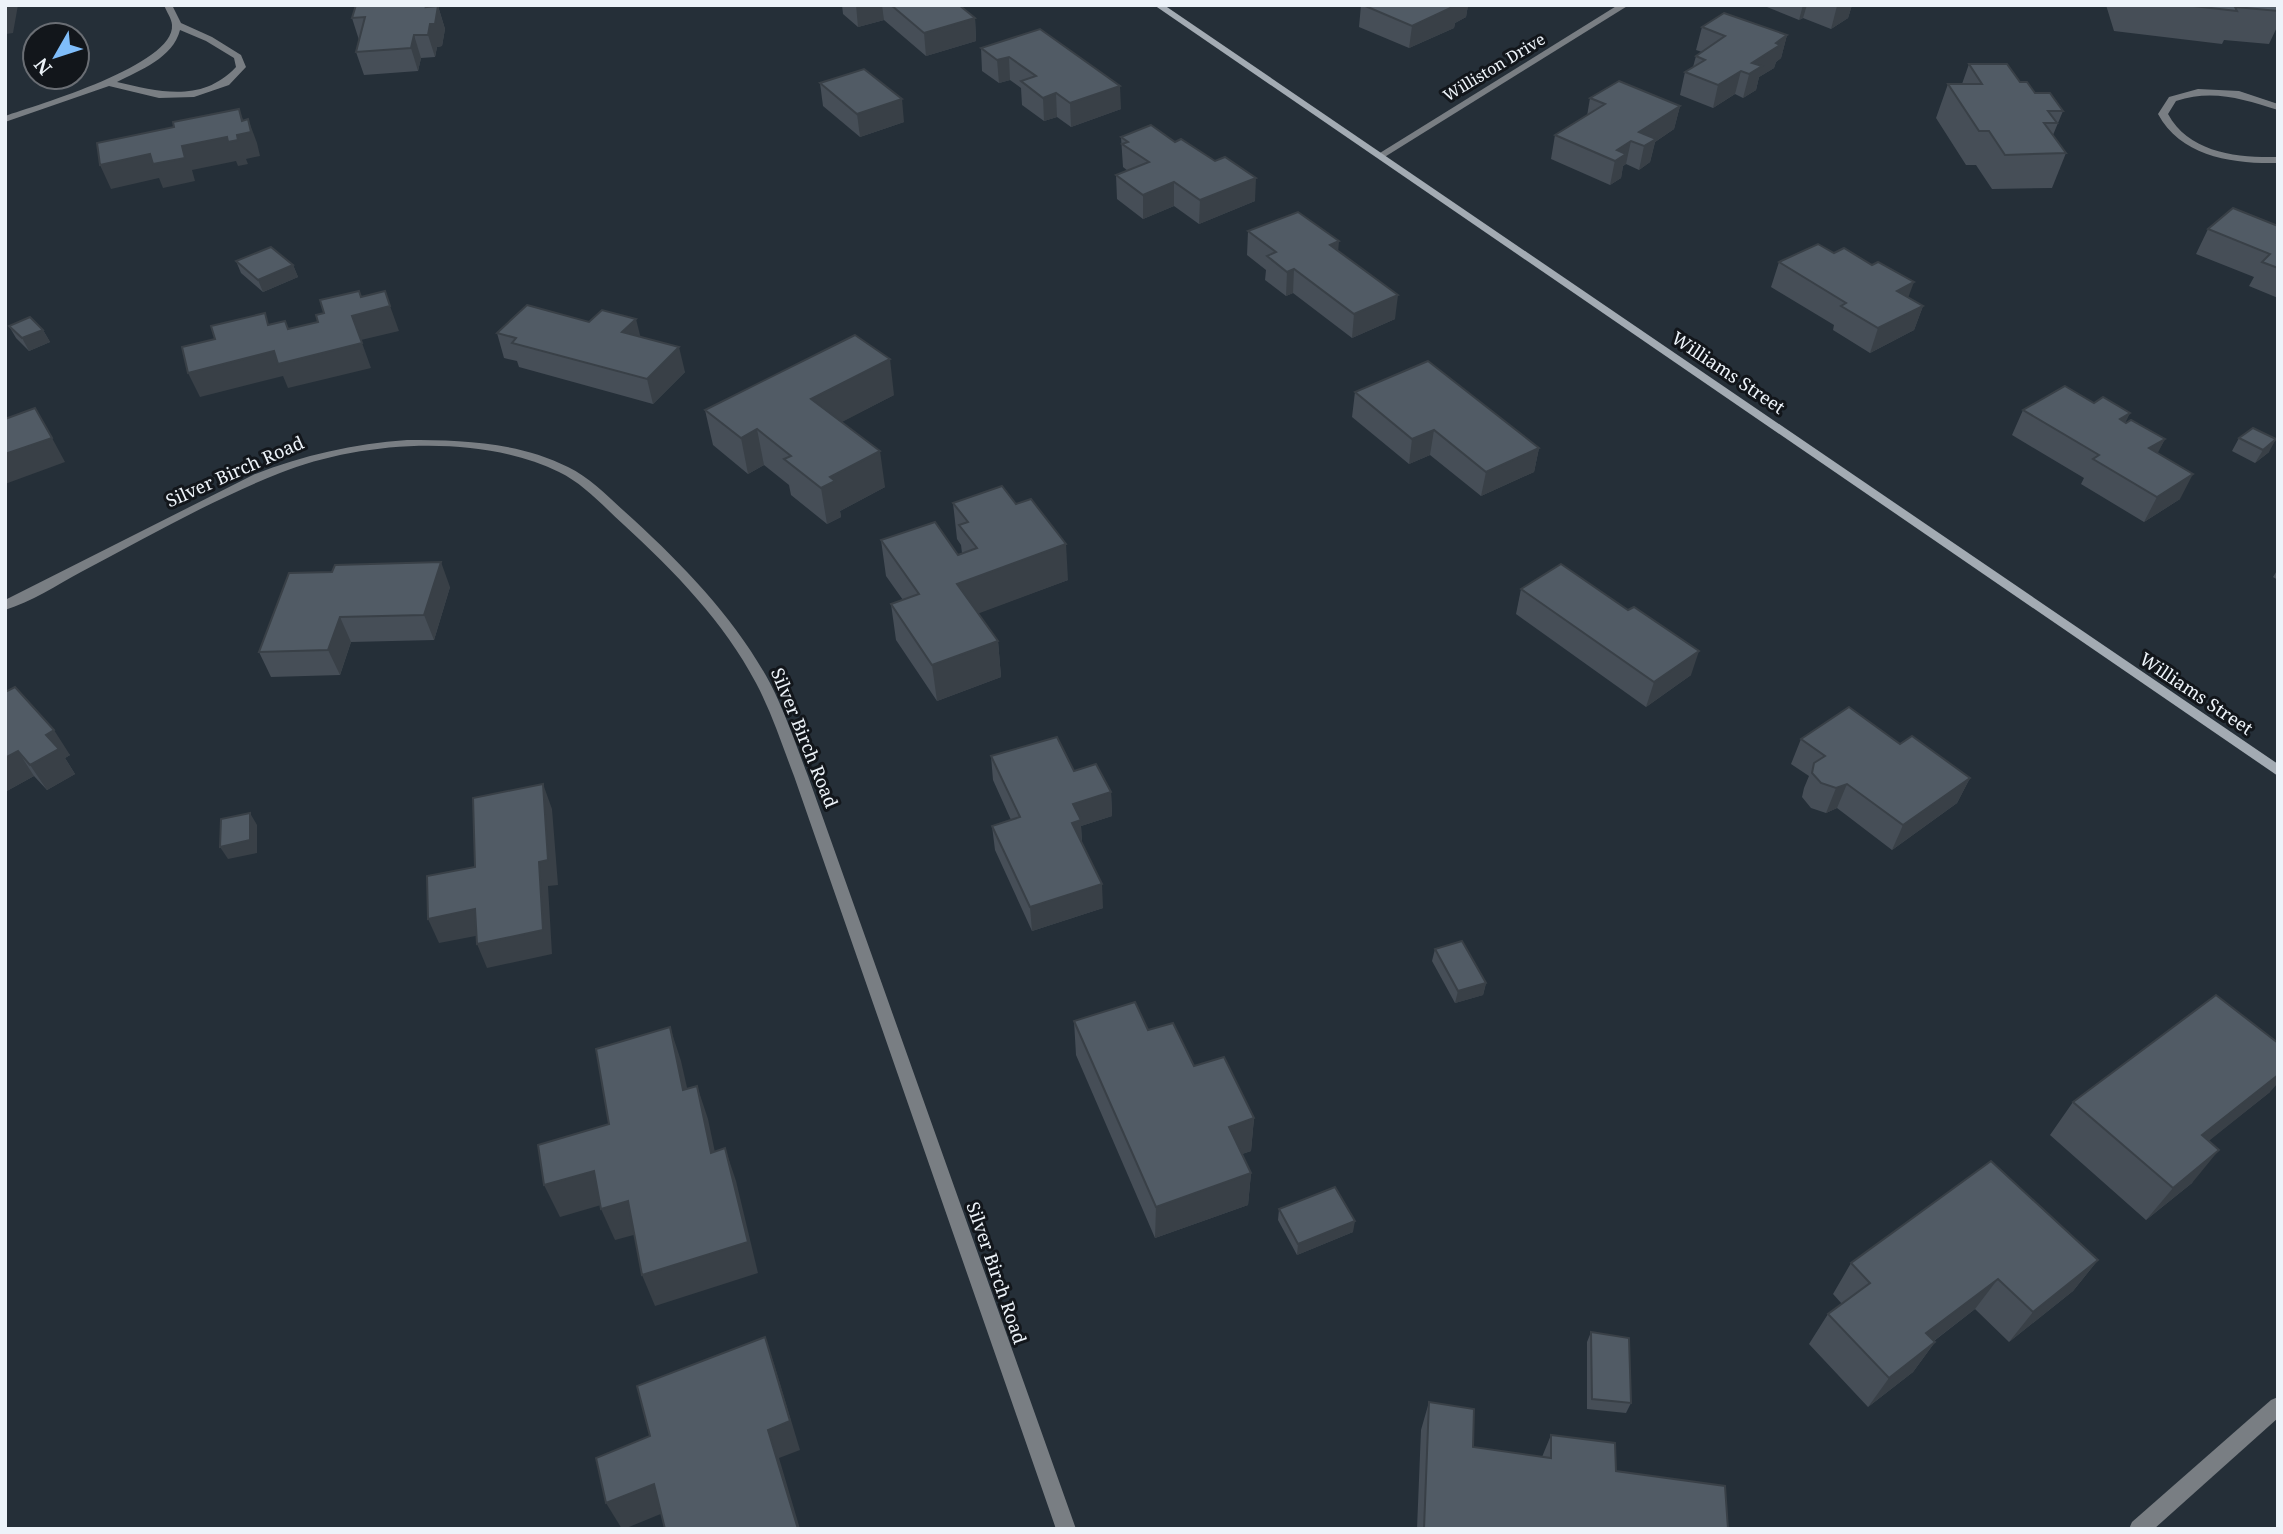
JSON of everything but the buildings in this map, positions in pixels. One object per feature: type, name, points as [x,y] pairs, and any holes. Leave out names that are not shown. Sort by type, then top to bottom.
[{"type":"main road","name":"Williams Street","points":[[1158,5],[2278,771]]},
{"type":"street","points":[[5,119],[108,83],[159,52],[172,40],[177,26],[168,5]]},
{"type":"street","name":"Williston Drive","points":[[1380,156],[1625,5]]},
{"type":"street","points":[[108,83],[159,95],[181,96],[216,87],[237,73],[241,62],[238,57],[209,39],[177,26]]},
{"type":"street","points":[[2278,107],[2232,93],[2197,92],[2172,99],[2163,114],[2166,123],[2174,132],[2203,149],[2242,159],[2278,160]]},
{"type":"street","name":"Silver Birch Road","points":[[5,606],[205,503],[279,469],[316,457],[385,446],[419,444],[474,447],[501,451],[548,464],[584,483],[649,541],[696,592],[744,652],[772,703],[801,776],[1066,1529]]},
{"type":"street","points":[[2139,1529],[2278,1406]]}]
